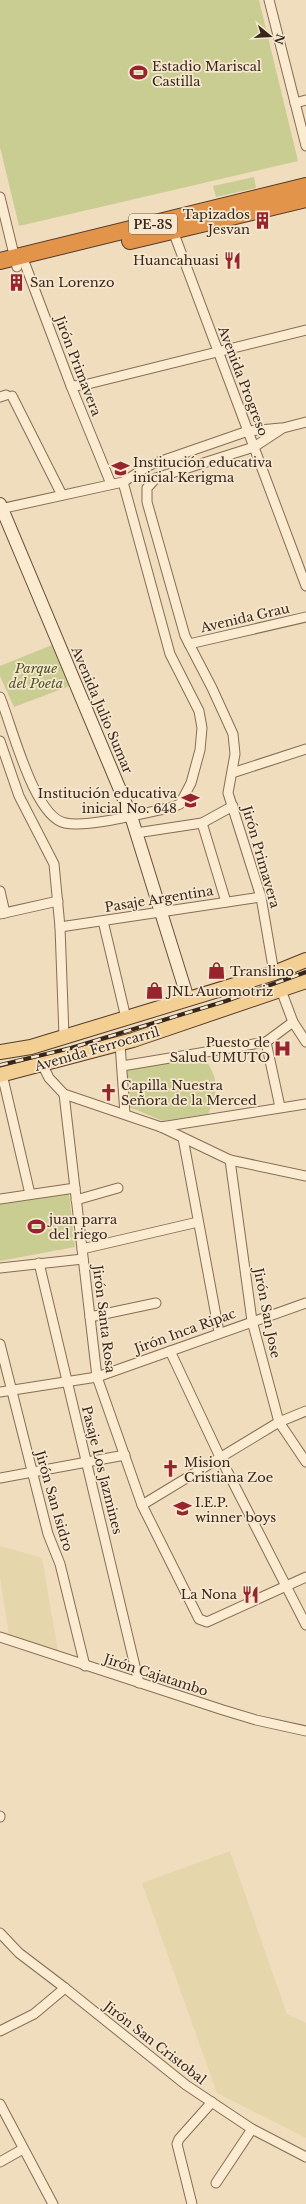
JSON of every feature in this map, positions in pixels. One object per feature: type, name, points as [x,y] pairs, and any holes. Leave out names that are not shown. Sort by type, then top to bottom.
[{"type":"highway","name":"PE-3S","points":[[0,271],[16,261],[306,186]]},
{"type":"highway","name":"PE-3S","points":[[16,261],[173,231],[306,199]]},
{"type":"main road","name":"Avenida Ferrocarril","points":[[0,1052],[31,1047],[274,973],[306,960]]},
{"type":"main road","name":"Avenida Ferrocarril","points":[[1,1075],[120,1044],[306,981]]},
{"type":"street","points":[[269,0],[306,146]]},
{"type":"street","points":[[295,103],[306,100]]},
{"type":"street","name":"Jirón Primavera","points":[[0,196],[16,261],[71,386],[111,484]]},
{"type":"street","name":"Avenida Progreso","points":[[173,231],[306,586]]},
{"type":"street","points":[[71,386],[84,385],[306,330]]},
{"type":"street","points":[[6,396],[62,495]]},
{"type":"street","points":[[1,508],[123,482],[150,465],[248,431],[283,428],[306,422]]},
{"type":"street","name":"Jirón Primavera","points":[[274,973],[262,897],[228,793],[235,754],[233,734],[212,688],[184,636],[147,502],[147,488],[156,478],[254,447],[283,428]]},
{"type":"street","points":[[0,697],[34,791],[51,815],[57,820],[66,823],[92,822],[131,816],[174,807],[180,804],[191,783],[200,750],[202,728],[199,711],[170,654],[123,482]]},
{"type":"street","name":"Avenida Julio Sumar","points":[[1,508],[131,816],[188,999]]},
{"type":"street","name":"Avenida Grau","points":[[189,644],[306,617]]},
{"type":"street","points":[[0,741],[20,796],[54,864],[60,927],[64,1036]]},
{"type":"street","points":[[232,773],[306,749]]},
{"type":"street","points":[[136,832],[202,823],[232,806]]},
{"type":"street","points":[[202,823],[226,902]]},
{"type":"street","points":[[0,891],[3,913],[58,901]]},
{"type":"street","name":"Pasaje Argentina","points":[[60,927],[262,897]]},
{"type":"street","points":[[103,921],[126,1018]]},
{"type":"street","points":[[281,990],[293,1022],[306,1042]]},
{"type":"street","points":[[122,1066],[266,1042],[293,1022]]},
{"type":"street","points":[[266,1042],[280,1107]]},
{"type":"street","points":[[120,1044],[125,1114]]},
{"type":"street","points":[[42,1064],[49,1078],[64,1094],[160,1127],[230,1160],[306,1176]]},
{"type":"street","points":[[1,1075],[30,1194]]},
{"type":"street","name":"Jirón Santa Rosa","points":[[64,1094],[97,1377],[142,1505],[196,1612],[203,1621],[207,1622],[286,1586]]},
{"type":"street","points":[[160,1127],[306,1104]]},
{"type":"street","points":[[183,1138],[219,1332]]},
{"type":"street","name":"Jirón San Jose","points":[[230,1160],[252,1321],[279,1422],[306,1462]]},
{"type":"street","points":[[0,1199],[75,1188]]},
{"type":"street","points":[[76,1200],[118,1188]]},
{"type":"street","points":[[82,1249],[198,1222]]},
{"type":"street","points":[[0,1268],[83,1259]]},
{"type":"street","name":"Pasaje Los Jazmines","points":[[39,1263],[139,1683]]},
{"type":"street","name":"Jirón Inca Ripac","points":[[0,1392],[97,1377],[306,1302]]},
{"type":"street","points":[[90,1317],[156,1303]]},
{"type":"street","name":"Jirón San Isidro","points":[[0,1344],[48,1534],[60,1564],[85,1666]]},
{"type":"street","points":[[170,1351],[220,1457],[306,1625]]},
{"type":"street","points":[[142,1505],[279,1422],[306,1411]]},
{"type":"street","points":[[0,1478],[124,1455]]},
{"type":"street","points":[[286,1586],[306,1578]]},
{"type":"street","name":"Jirón Cajatambo","points":[[0,1637],[85,1666],[256,1720],[306,1731]]},
{"type":"street","name":"Jirón San Cristobal","points":[[0,1933],[19,1953],[186,2085],[252,2128],[306,2157]]},
{"type":"street","points":[[0,2031],[34,2014],[65,1988]]},
{"type":"street","points":[[192,2204],[177,2144],[179,2139],[212,2102]]},
{"type":"street","points":[[0,2104],[53,2204]]},
{"type":"street","points":[[216,2183],[252,2128]]},
{"type":"street","points":[[0,2162],[23,2149]]},
{"type":"shaded area","points":[[0,1546],[42,1558],[58,1651],[9,1635],[0,1578]]},
{"type":"shaded area","points":[[230,1851],[287,2014],[306,2023],[306,2138],[217,2093],[142,1883]]},
{"type":"green space","name":"Estadio Mariscal Castilla","points":[[0,0],[259,0],[298,161],[19,226],[0,147]]},
{"type":"green space","points":[[254,177],[256,188],[216,197],[213,186]]},
{"type":"green space","name":"Parque del Poeta","points":[[52,645],[70,686],[14,707],[0,676],[0,666]]},
{"type":"green space","points":[[203,1056],[212,1071],[216,1084],[214,1098],[208,1114],[163,1121],[129,1107],[127,1072],[130,1067]]},
{"type":"green space","name":"juan parra del riego","points":[[69,1194],[75,1247],[0,1261],[0,1204]]},
{"type":"railway","points":[[0,1065],[71,1048],[226,1001],[306,972]]},
{"type":"place","name":"Estadio Mariscal Castilla","points":[[139,73]]},
{"type":"place","name":"Tapizados Jesvan","points":[[263,221]]},
{"type":"place","name":"Huancahuasi","points":[[232,260]]},
{"type":"place","name":"San Lorenzo","points":[[17,282]]},
{"type":"place","name":"Institución educativa inicial Kerigma","points":[[120,469]]},
{"type":"place","name":"Institución educativa inicial No. 648","points":[[190,800]]},
{"type":"place","name":"Translino","points":[[217,971]]},
{"type":"place","name":"JNL Automotriz","points":[[154,991]]},
{"type":"place","name":"Puesto de Salud UMUTO","points":[[283,1049]]},
{"type":"place","name":"Capilla Nuestra Señora de la Merced","points":[[108,1092]]},
{"type":"place","name":"juan parra del riego","points":[[36,1226]]},
{"type":"place","name":"Mision Cristiana Zoe","points":[[171,1469]]},
{"type":"place","name":"I.E.P. winner boys","points":[[182,1509]]},
{"type":"place","name":"La Nona","points":[[250,1594]]}]
